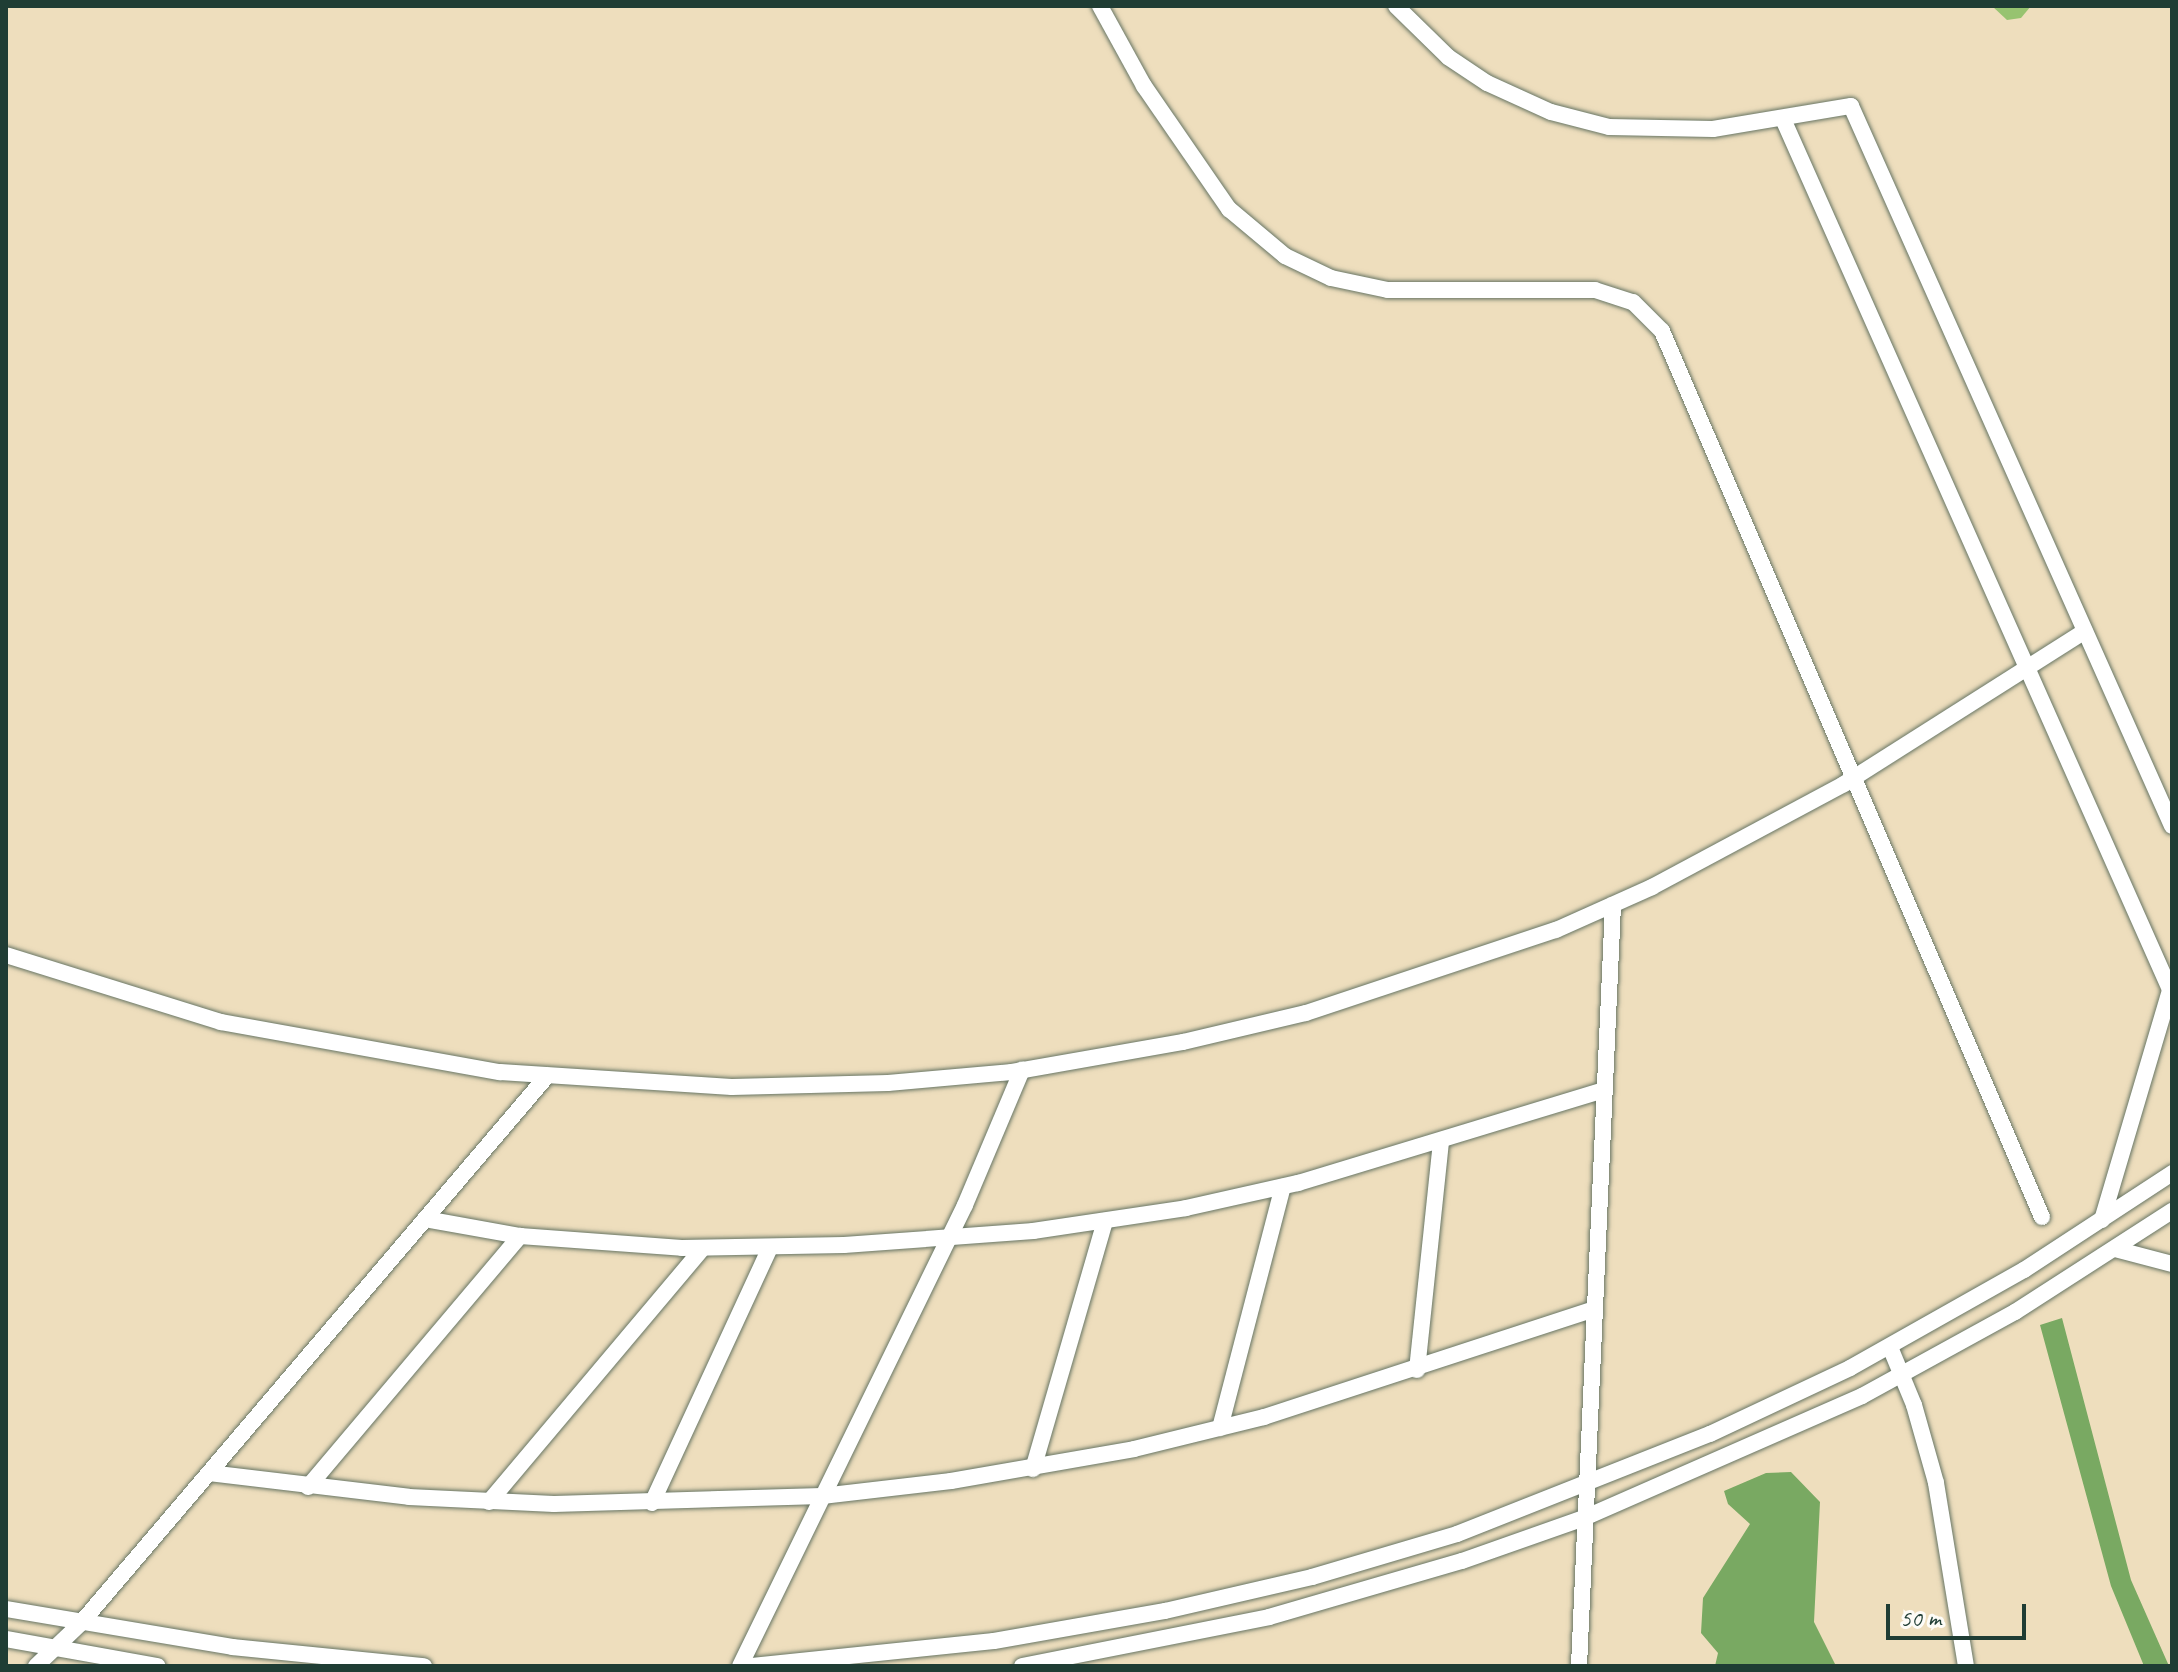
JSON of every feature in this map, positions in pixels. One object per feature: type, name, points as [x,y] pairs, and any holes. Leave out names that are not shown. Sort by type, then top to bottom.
[{"type":"street","points":[[1100,6],[1144,86],[1229,209],[1285,256],[1331,278],[1388,290],[1581,289],[1619,295],[1646,311],[1686,375],[2042,1217]]},
{"type":"street","points":[[1396,6],[1461,66],[1551,112],[1653,131],[1783,119],[1851,106],[2172,826]]},
{"type":"street","points":[[1783,119],[2171,992],[2102,1220]]},
{"type":"street","points":[[6,955],[157,1005],[272,1034],[425,1062],[547,1076],[810,1087],[1022,1070],[1183,1042],[1357,998],[1495,953],[1613,905],[1856,778],[2028,671],[2085,631]]},
{"type":"street","points":[[1579,1666],[1583,1487],[1613,905]]},
{"type":"street","points":[[740,1666],[948,1239],[1022,1070]]},
{"type":"street","points":[[36,1666],[50,1648],[81,1623],[547,1076]]},
{"type":"street","points":[[425,1219],[520,1236],[703,1248],[770,1248],[948,1239],[1105,1221],[1283,1187],[1604,1090]]},
{"type":"street","points":[[1417,1370],[1441,1141]]},
{"type":"street","points":[[752,1666],[1042,1634],[1312,1577],[1457,1534],[1583,1487],[1766,1409],[1890,1347],[2102,1220],[2172,1173]]},
{"type":"street","points":[[1220,1428],[1283,1187]]},
{"type":"street","points":[[1022,1666],[1209,1631],[1329,1601],[1584,1518],[1777,1437],[1903,1374],[2115,1249],[2172,1211]]},
{"type":"street","points":[[1033,1469],[1105,1221]]},
{"type":"street","points":[[308,1487],[520,1236]]},
{"type":"street","points":[[489,1502],[703,1248]]},
{"type":"street","points":[[652,1503],[770,1248]]},
{"type":"street","points":[[2115,1249],[2172,1264]]},
{"type":"street","points":[[209,1473],[308,1487],[489,1502],[652,1503],[822,1496],[1033,1469],[1220,1428],[1417,1370],[1592,1310]]},
{"type":"street","points":[[1890,1347],[1903,1374],[1936,1483],[1966,1666]]},
{"type":"street","points":[[6,1609],[232,1647],[424,1666]]},
{"type":"street","points":[[1042,1634],[1042,1664]]},
{"type":"street","points":[[6,1639],[158,1666]]},
{"type":"green space","points":[[1992,6],[2031,6],[2021,18],[2007,20]]},
{"type":"green space","points":[[2062,1318],[2131,1580],[2169,1666],[2144,1666],[2111,1586],[2040,1325]]},
{"type":"green space","points":[[1791,1472],[1820,1502],[1814,1622],[1836,1666],[1715,1666],[1718,1653],[1701,1633],[1703,1598],[1750,1524],[1728,1504],[1724,1491],[1766,1473]]}]
